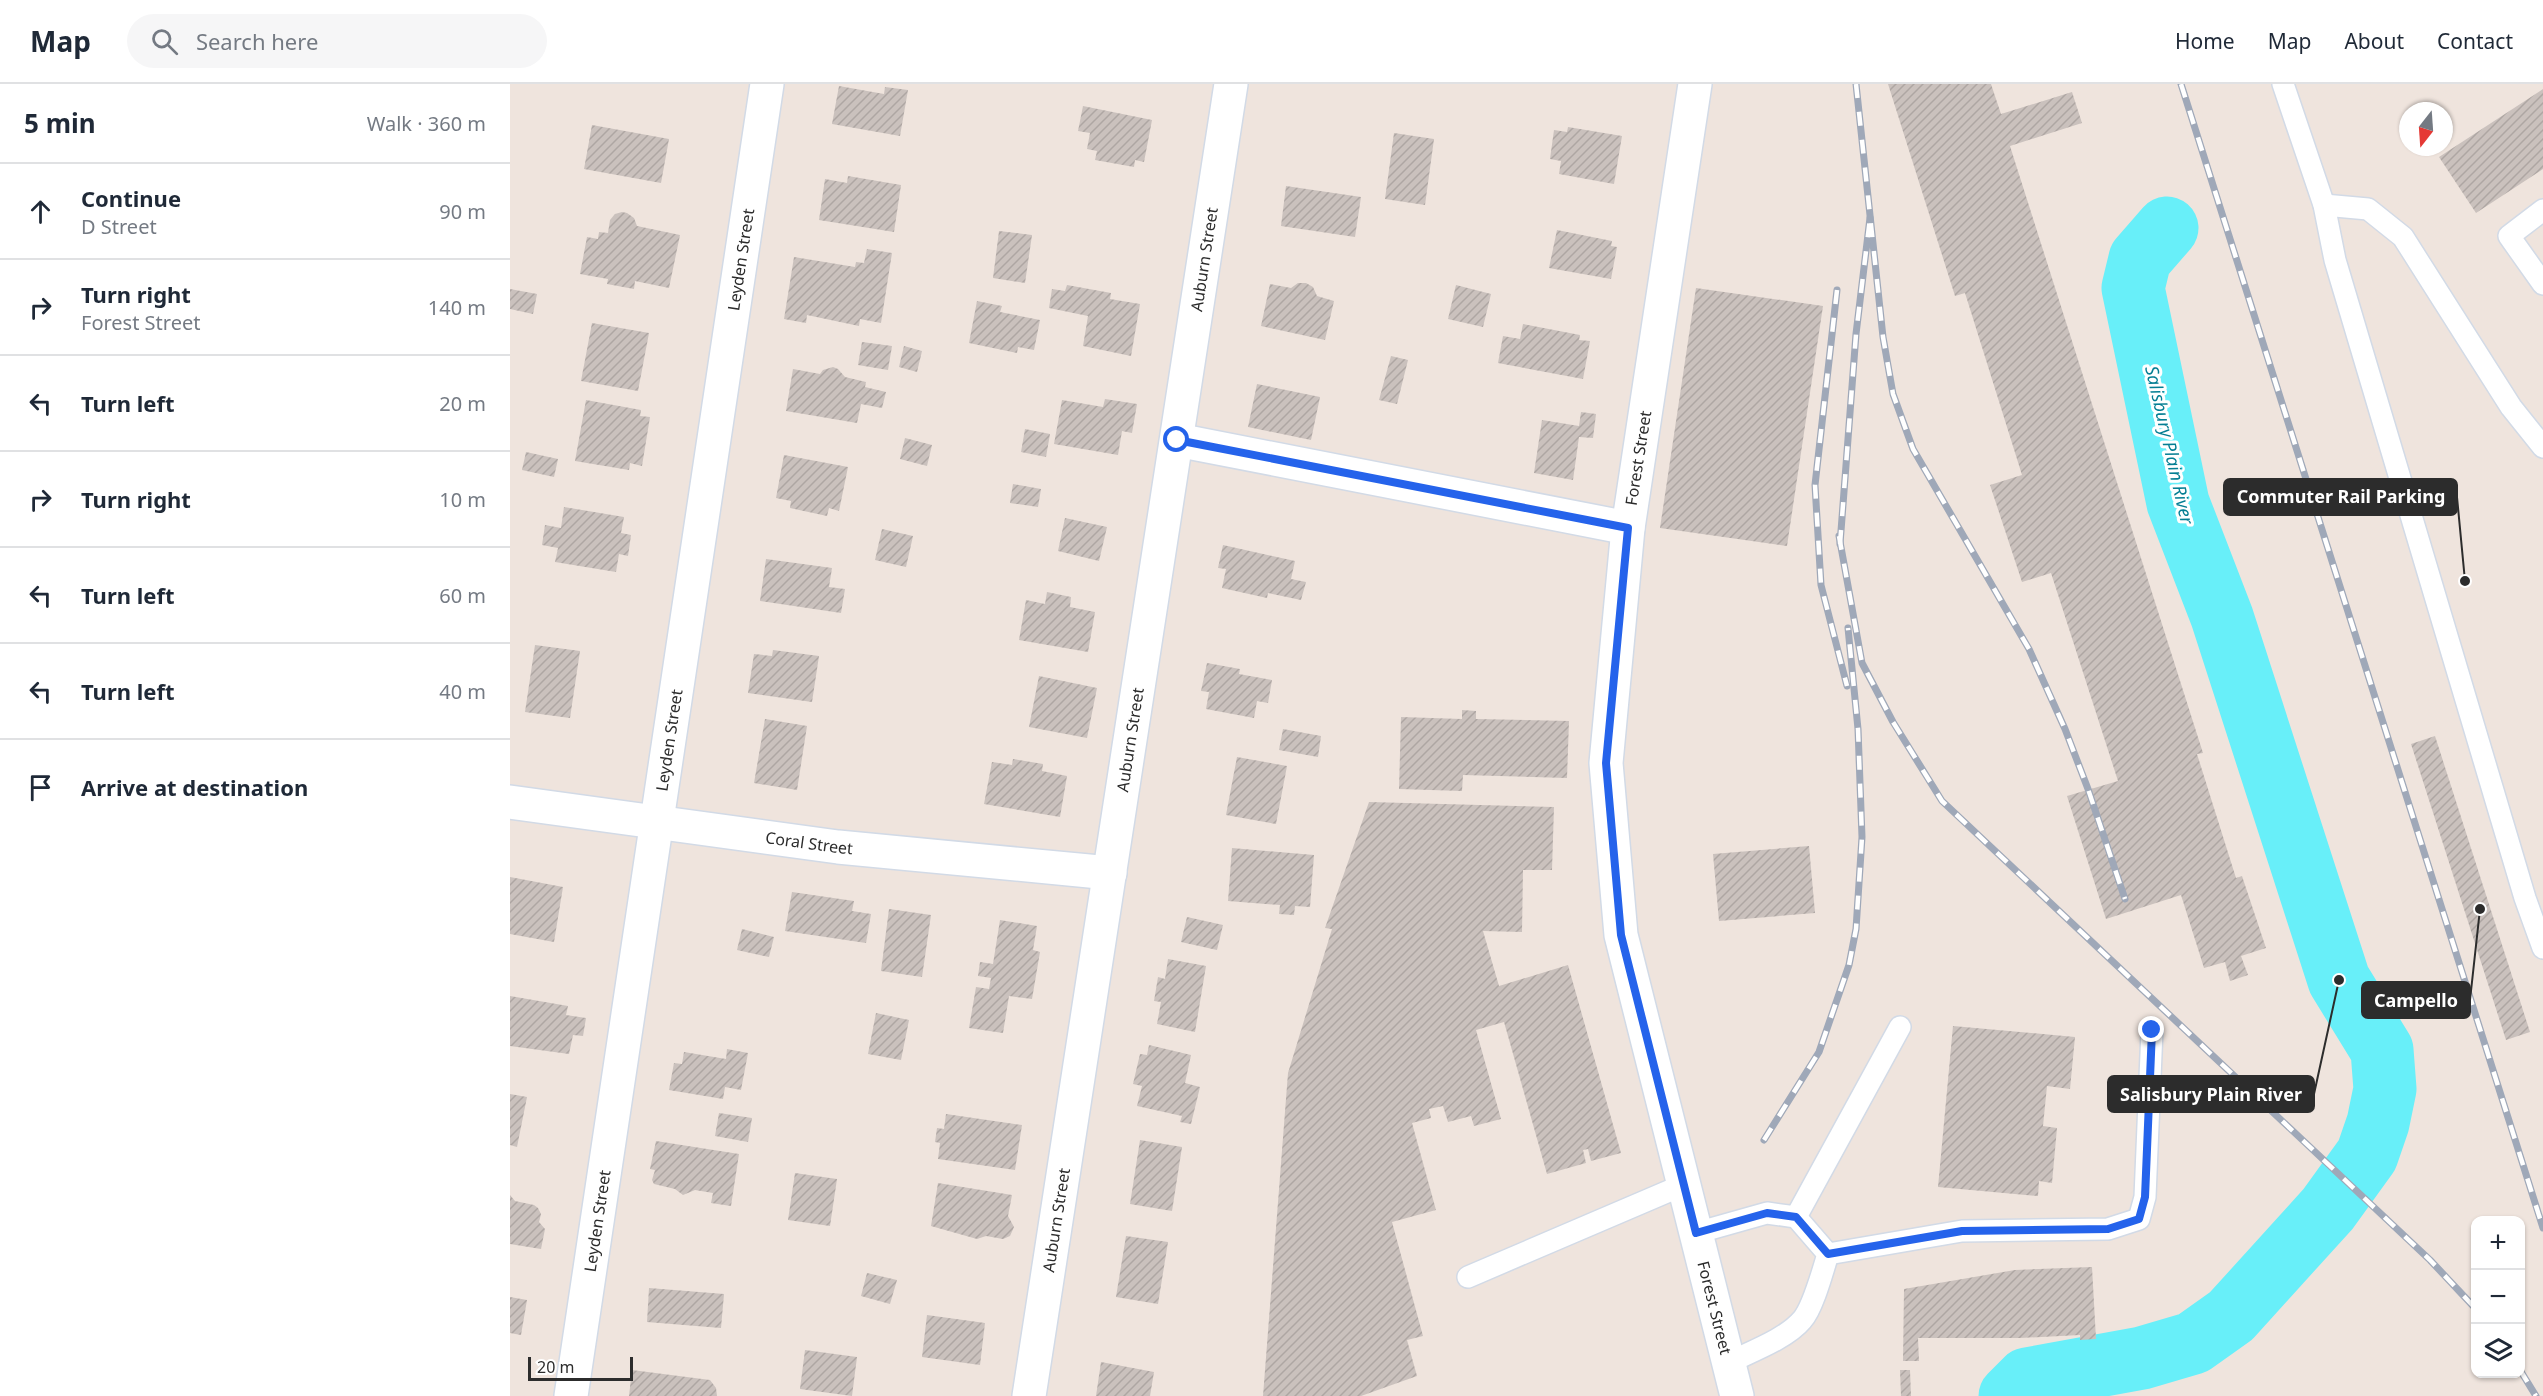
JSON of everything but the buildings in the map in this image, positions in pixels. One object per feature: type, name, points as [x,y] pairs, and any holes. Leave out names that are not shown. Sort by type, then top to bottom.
[{"type":"street","name":"Leyden Street","points":[[571,1396],[767,84]]},
{"type":"street","name":"Auburn Street","points":[[1029,1396],[1232,84]]},
{"type":"street","name":"Forest Street","points":[[1695,84],[1628,528],[1606,763],[1621,935],[1737,1396]]},
{"type":"street","points":[[1177,440],[1628,528]]},
{"type":"street","name":"Coral Street","points":[[510,802],[838,847],[1110,873]]},
{"type":"lane","points":[[2283,84],[2324,205],[2335,260],[2516,867],[2543,948]]},
{"type":"lane","points":[[2324,205],[2368,208],[2403,237],[2511,408],[2543,447]]},
{"type":"lane","points":[[2543,210],[2509,236],[2543,284]]},
{"type":"lane","points":[[1796,1217],[1900,1027]]},
{"type":"lane","points":[[1828,1254],[1962,1231],[2108,1229],[2139,1219],[2145,1197],[2152,1030]]},
{"type":"lane","points":[[1468,1277],[1683,1185]]},
{"type":"lane","points":[[1696,1233],[1767,1213],[1796,1217],[1828,1254]]},
{"type":"lane","points":[[1728,1363],[1778,1338],[1803,1320],[1828,1254]]},
{"type":"waterway","name":"Salisbury Plain River","points":[[2010,1396],[2027,1379],[2142,1358],[2193,1343],[2231,1316],[2328,1209],[2367,1155],[2378,1123],[2385,1089],[2382,1050],[2339,980],[2222,617],[2178,503],[2133,288],[2140,259],[2167,228]]},
{"type":"railway","points":[[1856,84],[1883,337],[1893,394],[1913,449],[2029,649],[2065,729],[2125,899]]},
{"type":"railway","points":[[2181,84],[2543,1228]]},
{"type":"railway","points":[[1840,544],[1856,334],[1870,218]]},
{"type":"railway","points":[[1837,290],[1815,485],[1821,585],[1847,686]]},
{"type":"railway","points":[[1839,536],[1862,663],[1893,722],[1942,801],[2430,1260],[2471,1304]]},
{"type":"railway","points":[[1764,1140],[1819,1052],[1849,965],[1856,929],[1862,837],[1858,729],[1848,628]]},
{"type":"railway","points":[[2525,1378],[2536,1396]]},
{"type":"place","name":"Commuter Rail Parking","points":[[2465,581]]},
{"type":"place","name":"Campello","points":[[2480,909]]},
{"type":"place","name":"Salisbury Plain River","points":[[2339,980]]},
{"type":"route","points":[[1177,440],[1628,528],[1606,763],[1621,935],[1696,1233],[1767,1213],[1796,1217],[1828,1254],[1962,1231],[2108,1229],[2139,1219],[2145,1197],[2152,1030]]}]
